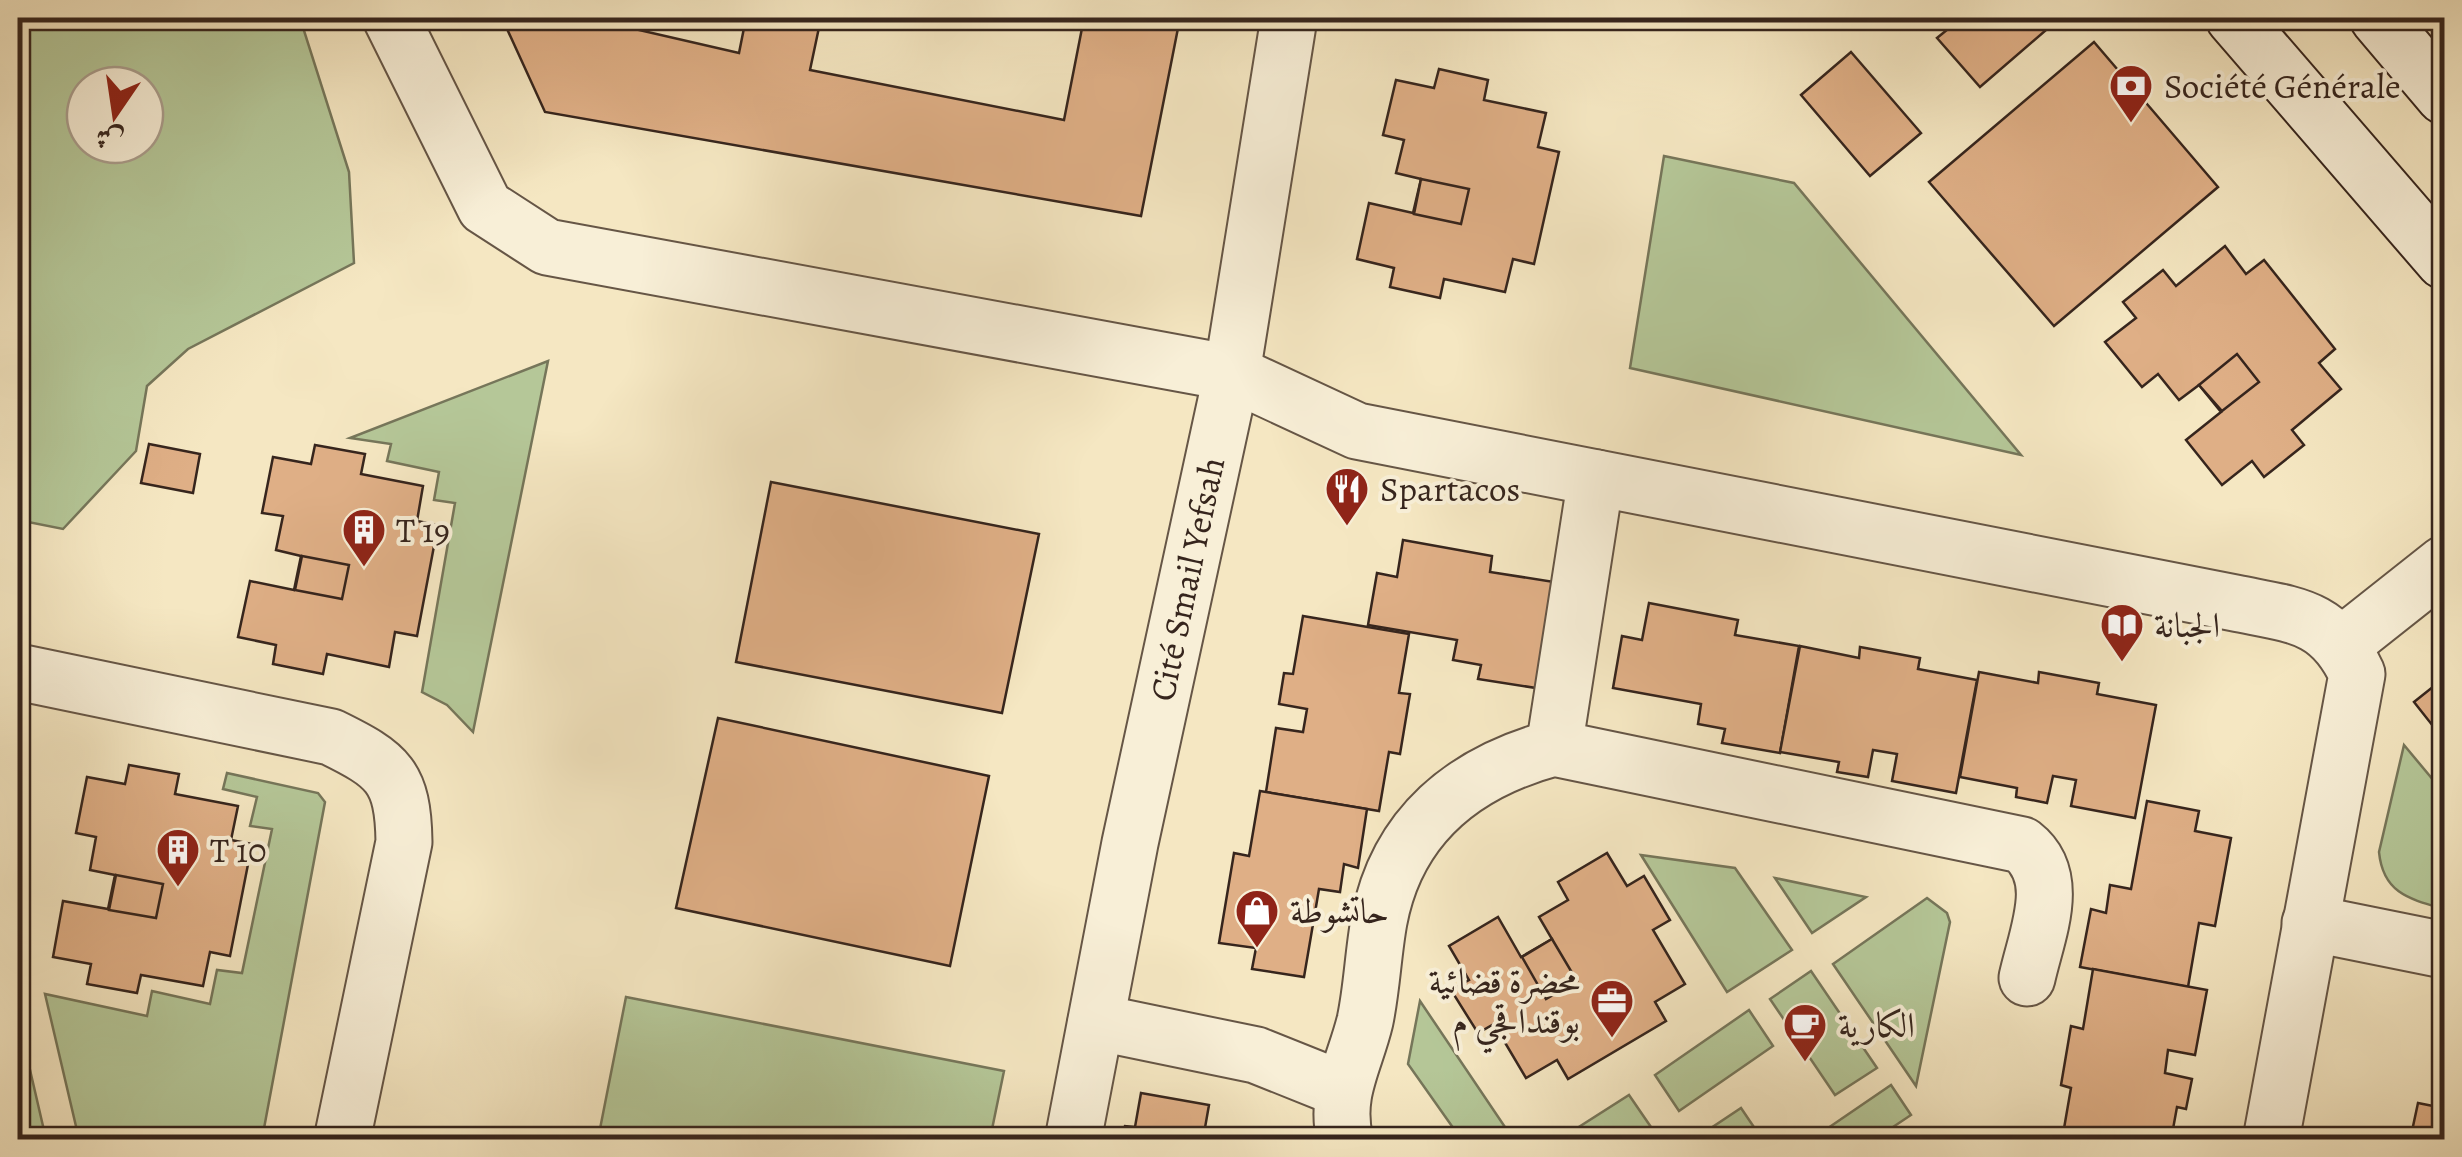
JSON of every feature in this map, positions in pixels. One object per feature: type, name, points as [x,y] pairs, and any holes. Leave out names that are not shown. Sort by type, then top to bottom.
[{"type":"street","points":[[390,18],[485,207],[547,247],[1232,373],[1357,431],[2278,612],[2318,624],[2343,644],[2357,674],[2271,1140]]},
{"type":"street","name":"Cité Smail Yefsah","points":[[1073,1140],[1130,843],[1232,373],[1290,18]]},
{"type":"street","points":[[2234,18],[2444,261]]},
{"type":"street","points":[[2378,18],[2444,96]]},
{"type":"street","points":[[1554,748],[1596,478]]},
{"type":"street","points":[[2343,644],[2444,564]]},
{"type":"street","points":[[18,672],[332,736],[378,760],[404,800],[404,842],[342,1140]]},
{"type":"street","points":[[1096,1022],[1256,1055],[1343,1114],[1364,1022],[1380,919],[1401,855],[1423,822],[1456,794],[1504,761],[1554,748],[2022,845],[2038,858],[2047,878],[2028,978]]},
{"type":"street","points":[[2310,923],[2444,950]]},
{"type":"green space","points":[[18,18],[300,18],[349,172],[354,263],[188,349],[147,386],[136,451],[63,529],[18,520]]},
{"type":"green space","points":[[1664,156],[1794,183],[2021,455],[1630,368]]},
{"type":"green space","points":[[548,361],[473,732],[447,705],[422,692],[455,503],[434,500],[439,472],[387,461],[391,444],[350,438]]},
{"type":"green space","points":[[2404,745],[2444,793],[2444,909],[2400,892],[2382,866],[2379,852]]},
{"type":"green space","points":[[227,773],[318,793],[325,802],[262,1139],[79,1139],[45,994],[147,1016],[152,991],[210,1004],[217,970],[242,973],[272,829],[250,826],[257,797],[223,789]]},
{"type":"green space","points":[[1641,855],[1735,868],[1792,950],[1727,992]]},
{"type":"green space","points":[[1775,878],[1866,897],[1812,933]]},
{"type":"green space","points":[[1927,898],[1947,913],[1950,922],[1916,1086],[1833,964]]},
{"type":"green space","points":[[1811,971],[1877,1068],[1835,1095],[1770,999]]},
{"type":"green space","points":[[626,997],[1004,1071],[990,1139],[598,1139]]},
{"type":"green space","points":[[1420,1001],[1513,1139],[1461,1139],[1408,1064]]},
{"type":"green space","points":[[1749,1010],[1773,1046],[1679,1111],[1655,1075]]},
{"type":"green space","points":[[18,1018],[46,1139],[18,1139]]},
{"type":"green space","points":[[1891,1085],[1911,1115],[1875,1139],[1812,1139]]},
{"type":"green space","points":[[1629,1095],[1653,1130],[1639,1139],[1560,1139]]},
{"type":"green space","points":[[1741,1108],[1762,1139],[1696,1138]]},
{"type":"building","points":[[502,18],[587,18],[739,53],[746,18],[821,18],[810,70],[1064,120],[1084,18],[1180,18],[1141,216],[545,112]]},
{"type":"building","points":[[1955,18],[2060,18],[1980,87],[1937,38],[1958,21]]},
{"type":"building","points":[[2094,42],[2218,187],[2054,326],[1929,182]]},
{"type":"building","points":[[1851,52],[1921,133],[1870,176],[1801,95]]},
{"type":"building","points":[[1439,69],[1488,80],[1484,100],[1546,113],[1538,147],[1559,152],[1534,264],[1513,259],[1505,292],[1444,279],[1440,298],[1390,287],[1394,268],[1357,259],[1369,203],[1413,213],[1421,179],[1396,173],[1404,140],[1383,135],[1396,80],[1434,88]]},
{"type":"building","points":[[1421,179],[1469,189],[1461,224],[1414,214]]},
{"type":"building","points":[[2225,246],[2246,274],[2264,260],[2335,349],[2319,363],[2341,389],[2292,430],[2304,445],[2264,477],[2252,461],[2222,485],[2186,440],[2221,412],[2199,385],[2179,400],[2158,374],[2142,387],[2105,342],[2136,318],[2123,302],[2163,270],[2176,286]]},
{"type":"building","points":[[2237,354],[2259,382],[2222,411],[2199,385]]},
{"type":"building","points":[[149,444],[200,454],[193,493],[141,483]]},
{"type":"building","name":"T 19","points":[[315,445],[365,454],[361,474],[423,486],[417,521],[438,525],[417,636],[395,632],[389,667],[327,654],[323,674],[273,664],[276,645],[238,637],[250,581],[294,590],[301,556],[276,550],[283,516],[262,513],[273,457],[311,464]]},
{"type":"building","points":[[771,482],[1039,534],[1002,713],[736,662]]},
{"type":"building","points":[[1403,540],[1492,556],[1490,572],[1554,582],[1536,688],[1478,679],[1481,665],[1453,660],[1457,640],[1368,625],[1377,573],[1397,577]]},
{"type":"building","points":[[302,556],[349,565],[342,599],[295,590]]},
{"type":"building","points":[[1649,603],[1738,620],[1735,635],[1799,646],[1780,753],[1722,743],[1725,729],[1698,724],[1701,704],[1613,688],[1622,636],[1642,640]]},
{"type":"building","points":[[1303,616],[1409,634],[1399,693],[1410,694],[1400,754],[1389,752],[1379,811],[1266,792],[1276,728],[1303,732],[1307,709],[1279,704],[1284,673],[1293,674]]},
{"type":"building","points":[[1800,646],[1859,658],[1860,647],[1920,658],[1918,669],[1977,680],[1956,793],[1892,781],[1897,754],[1873,750],[1868,777],[1837,772],[1839,762],[1780,752]]},
{"type":"building","points":[[1979,672],[2038,683],[2039,672],[2099,683],[2097,694],[2156,705],[2135,818],[2071,806],[2076,780],[2053,776],[2047,803],[2016,797],[2017,788],[1960,777]]},
{"type":"building","points":[[2444,678],[2444,740],[2414,702]]},
{"type":"building","points":[[718,718],[989,776],[950,966],[676,908]]},
{"type":"building","name":"T 10","points":[[129,765],[179,774],[175,794],[238,806],[231,840],[252,844],[230,956],[210,952],[203,986],[141,975],[137,993],[87,984],[91,964],[53,957],[63,901],[108,909],[115,875],[90,870],[96,837],[76,833],[87,777],[125,784]]},
{"type":"building","points":[[1260,791],[1367,809],[1358,868],[1344,864],[1340,892],[1319,889],[1304,977],[1252,969],[1256,948],[1219,943],[1234,853],[1249,856]]},
{"type":"building","points":[[2147,801],[2199,811],[2195,831],[2231,838],[2215,926],[2199,923],[2188,987],[2080,967],[2091,909],[2106,913],[2110,885],[2131,889]]},
{"type":"building","points":[[1607,853],[1627,886],[1644,876],[1670,920],[1653,930],[1685,984],[1655,1002],[1666,1021],[1568,1079],[1557,1060],[1526,1078],[1494,1024],[1478,1033],[1451,990],[1469,980],[1449,946],[1498,917],[1521,957],[1552,939],[1539,917],[1568,900],[1558,882]]},
{"type":"building","points":[[116,875],[163,884],[156,918],[109,910]]},
{"type":"building","points":[[1552,939],[1577,981],[1546,999],[1522,957]]},
{"type":"building","points":[[2093,969],[2207,990],[2195,1055],[2168,1050],[2165,1073],[2192,1079],[2186,1109],[2177,1107],[2171,1140],[2062,1140],[2071,1088],[2061,1085],[2071,1026],[2083,1029]]},
{"type":"building","points":[[2444,1072],[2444,1140],[2397,1140],[2399,1128],[2412,1131],[2418,1103],[2438,1107]]},
{"type":"building","points":[[1141,1093],[1209,1105],[1203,1139],[1207,1140],[1123,1140],[1125,1126],[1135,1127]]},
{"type":"place","name":"Société Générale","points":[[2131,124]]},
{"type":"place","name":"Spartacos","points":[[1347,527]]},
{"type":"place","name":"T 19","points":[[364,568]]},
{"type":"place","name":"الجبانة","points":[[2122,663]]},
{"type":"place","name":"T 10","points":[[178,888]]},
{"type":"place","name":"حاتشوطة","points":[[1257,949]]},
{"type":"place","name":"محضرة قضائية بوقنداقجي م","points":[[1612,1039]]},
{"type":"place","name":"الكارية","points":[[1805,1063]]}]
